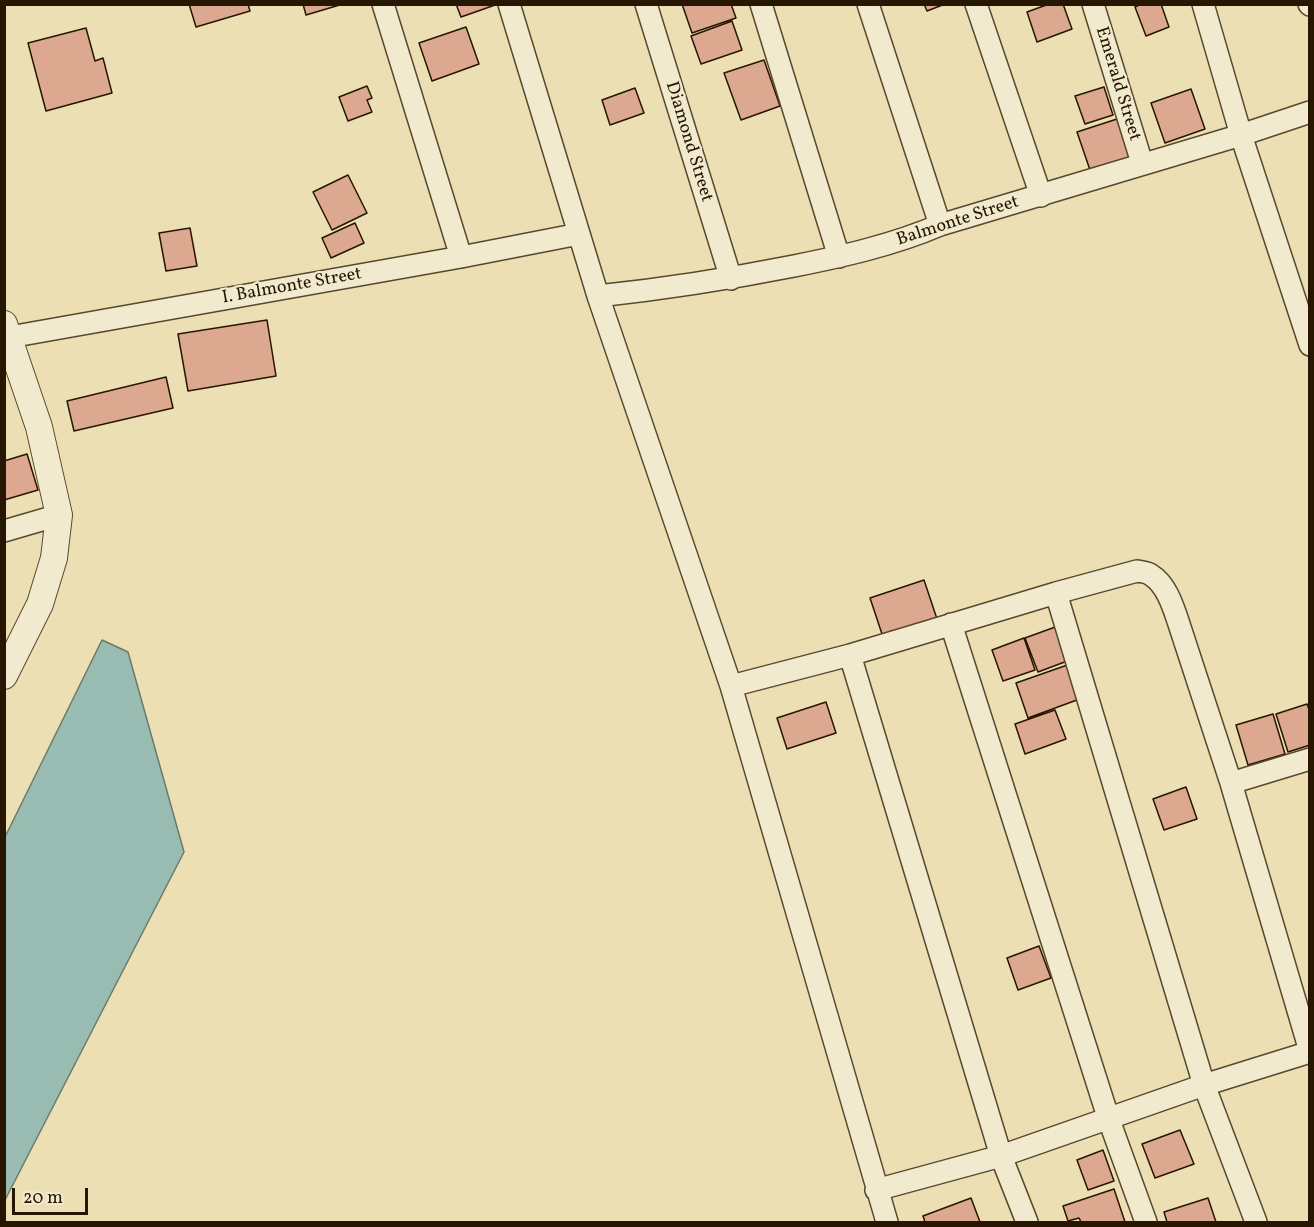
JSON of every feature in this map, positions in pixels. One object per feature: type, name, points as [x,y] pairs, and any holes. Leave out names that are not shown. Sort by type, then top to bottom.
[{"type":"street","points":[[383,4],[461,257]]},
{"type":"street","points":[[509,4],[598,296],[731,686],[886,1222]]},
{"type":"street","name":"Diamond Street","points":[[646,4],[731,279]]},
{"type":"street","points":[[761,4],[839,257]]},
{"type":"street","points":[[868,4],[940,225]]},
{"type":"street","points":[[976,4],[1041,196]]},
{"type":"street","name":"Emerald Street","points":[[1093,4],[1142,164]]},
{"type":"street","points":[[1203,4],[1241,135],[1310,345]]},
{"type":"street","name":"Balmonte Street","points":[[598,296],[731,279],[839,257],[907,239],[940,225],[1241,135],[1310,112]]},
{"type":"street","name":"I. Balmonte Street","points":[[6,333],[461,257],[579,234]]},
{"type":"street","points":[[4,676],[40,604],[54,558],[58,515],[39,427],[6,333]]},
{"type":"street","points":[[4,531],[58,515]]},
{"type":"street","points":[[731,686],[850,655],[1137,571],[1150,574],[1171,601],[1178,621],[1231,783],[1310,1052],[1204,1085],[1001,1155],[876,1190]]},
{"type":"street","points":[[1056,593],[1204,1085],[1256,1222]]},
{"type":"street","points":[[951,624],[1108,1120],[1146,1222]]},
{"type":"street","points":[[850,655],[1001,1155],[1027,1222]]},
{"type":"street","points":[[1231,783],[1310,759]]},
{"type":"water","points":[[102,640],[128,652],[184,852],[5,1200],[5,837]]},
{"type":"building","points":[[189,4],[248,4],[250,11],[196,27]]},
{"type":"building","points":[[303,4],[343,4],[306,15]]},
{"type":"building","points":[[456,4],[498,4],[461,17]]},
{"type":"building","points":[[682,4],[731,4],[736,18],[692,33]]},
{"type":"building","points":[[924,4],[945,4],[927,11]]},
{"type":"building","points":[[1049,4],[1063,4],[1072,29],[1037,42],[1027,12]]},
{"type":"building","points":[[1141,4],[1161,4],[1169,27],[1146,36],[1135,7]]},
{"type":"building","points":[[732,21],[742,50],[701,64],[691,36]]},
{"type":"building","points":[[466,27],[479,64],[432,81],[419,43]]},
{"type":"building","points":[[86,28],[95,61],[103,58],[112,93],[46,111],[28,43]]},
{"type":"building","points":[[764,60],[780,106],[741,120],[724,73]]},
{"type":"building","points":[[367,86],[372,98],[367,100],[372,112],[348,121],[339,97]]},
{"type":"building","points":[[1104,87],[1113,115],[1085,124],[1075,96]]},
{"type":"building","points":[[635,88],[644,113],[610,125],[602,100]]},
{"type":"building","points":[[1191,89],[1205,129],[1165,143],[1151,103]]},
{"type":"building","points":[[1117,119],[1130,160],[1091,173],[1077,132]]},
{"type":"building","points":[[348,175],[367,213],[332,230],[313,192]]},
{"type":"building","points":[[355,223],[364,243],[331,258],[322,238]]},
{"type":"building","points":[[190,228],[197,266],[166,271],[159,233]]},
{"type":"building","points":[[267,320],[276,376],[188,391],[178,334]]},
{"type":"building","points":[[166,377],[173,408],[74,431],[67,401]]},
{"type":"building","points":[[27,454],[38,490],[4,500],[4,461]]},
{"type":"building","points":[[924,580],[937,619],[883,637],[870,598]]},
{"type":"building","points":[[1058,626],[1070,660],[1038,672],[1025,638]]},
{"type":"building","points":[[1024,638],[1035,670],[1003,681],[992,650]]},
{"type":"building","points":[[1073,663],[1085,697],[1028,718],[1016,683]]},
{"type":"building","points":[[826,702],[836,733],[787,749],[777,718]]},
{"type":"building","points":[[1307,704],[1310,712],[1310,745],[1288,752],[1276,714]]},
{"type":"building","points":[[1055,710],[1066,739],[1025,754],[1015,724]]},
{"type":"building","points":[[1273,714],[1285,754],[1248,765],[1236,725]]},
{"type":"building","points":[[1186,787],[1197,819],[1164,830],[1153,799]]},
{"type":"building","points":[[1039,946],[1051,978],[1018,990],[1007,958]]},
{"type":"building","points":[[1180,1130],[1194,1164],[1155,1178],[1142,1144]]},
{"type":"building","points":[[1103,1150],[1114,1181],[1088,1190],[1077,1160]]},
{"type":"building","points":[[1114,1189],[1125,1222],[1081,1222],[1079,1218],[1068,1221],[1063,1206]]},
{"type":"building","points":[[971,1198],[980,1222],[925,1222],[923,1216]]},
{"type":"building","points":[[1208,1198],[1216,1222],[1167,1222],[1164,1212]]}]
